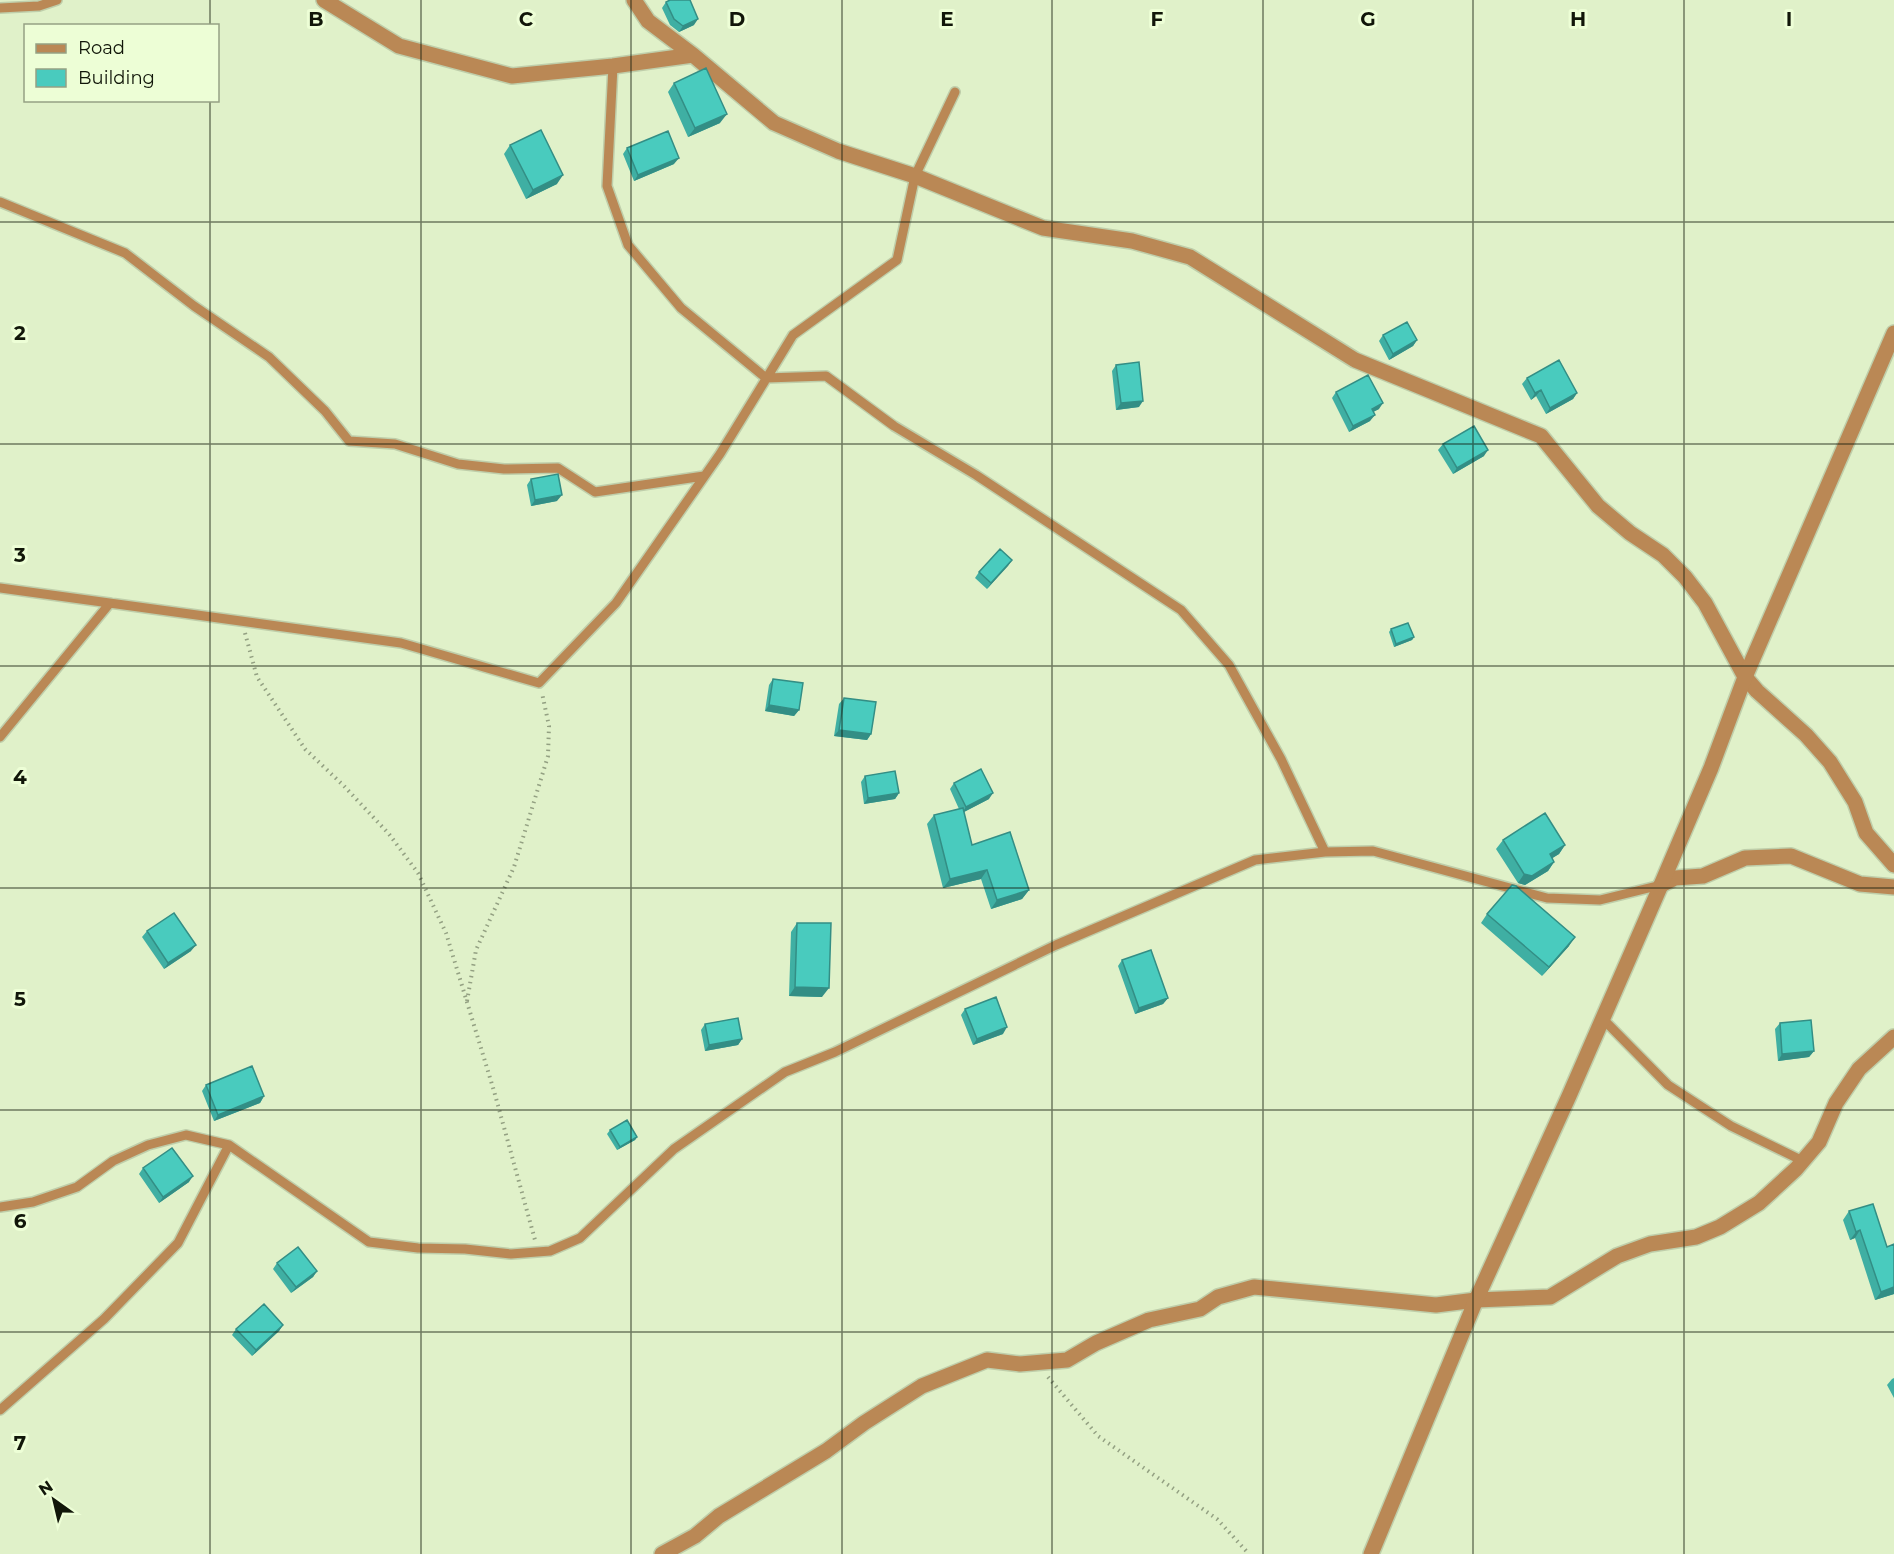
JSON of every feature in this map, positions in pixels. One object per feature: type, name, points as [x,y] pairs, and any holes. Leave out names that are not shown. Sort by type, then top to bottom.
[{"type":"street","points":[[324,0],[399,46],[512,76],[693,56]]},
{"type":"street","points":[[634,0],[648,21],[774,123],[837,151],[915,176],[1043,228],[1132,241],[1190,257],[1355,360],[1541,436],[1598,506],[1630,533],[1663,555],[1685,577],[1705,603],[1745,677],[1757,691],[1806,735],[1830,762],[1854,802],[1866,833],[1894,865]]},
{"type":"street","points":[[1371,1554],[1476,1300],[1569,1096],[1661,885],[1711,768],[1745,677],[1894,333]]},
{"type":"street","points":[[1661,885],[1675,878],[1703,876],[1745,858],[1791,856],[1860,884],[1894,887]]},
{"type":"street","points":[[662,1554],[695,1536],[719,1516],[826,1451],[864,1423],[922,1386],[987,1360],[1020,1364],[1067,1360],[1096,1343],[1149,1320],[1200,1309],[1218,1297],[1254,1287],[1436,1305],[1476,1300],[1550,1298],[1617,1256],[1650,1244],[1696,1237],[1720,1227],[1759,1203],[1803,1161],[1819,1142],[1836,1103],[1858,1070],[1894,1037]]},
{"type":"lane","points":[[0,8],[39,6],[57,0]]},
{"type":"lane","points":[[613,66],[607,186],[628,245],[681,308],[766,378],[826,376],[894,426],[976,475],[1181,610],[1229,665],[1281,759],[1325,852]]},
{"type":"lane","points":[[0,588],[401,643],[539,683],[616,603],[704,476],[794,335],[897,260],[915,176],[955,92]]},
{"type":"lane","points":[[0,202],[125,253],[194,306],[269,357],[325,411],[349,441],[395,444],[458,464],[504,469],[558,468],[595,492],[704,476]]},
{"type":"lane","points":[[0,737],[110,603]]},
{"type":"lane","points":[[0,1207],[33,1202],[77,1187],[113,1161],[148,1145],[186,1135],[229,1145],[369,1242],[418,1248],[465,1249],[511,1254],[550,1251],[580,1239],[674,1149],[784,1072],[836,1052],[1056,945],[1255,860],[1325,852],[1373,851],[1547,898],[1600,900],[1661,885]]},
{"type":"lane","points":[[1602,1018],[1668,1085],[1731,1126],[1803,1161]]},
{"type":"lane","points":[[0,1410],[104,1319],[178,1244],[229,1145]]},
{"type":"path","points":[[242,621],[256,677],[305,749],[381,826],[418,873],[446,933],[494,1091],[538,1252]]},
{"type":"path","points":[[467,1002],[476,950],[514,867],[548,756],[549,726],[539,683]]},
{"type":"path","points":[[1036,1363],[1098,1436],[1217,1519],[1249,1554]]},
{"type":"building","points":[[690,0],[698,19],[683,26],[674,19],[666,2]]},
{"type":"building","points":[[706,68],[727,114],[695,128],[674,83]]},
{"type":"building","points":[[541,130],[563,175],[533,190],[510,145]]},
{"type":"building","points":[[668,131],[679,158],[638,175],[627,148]]},
{"type":"building","points":[[1407,322],[1417,340],[1393,354],[1383,335]]},
{"type":"building","points":[[1559,360],[1577,393],[1550,408],[1541,390],[1535,393],[1527,378]]},
{"type":"building","points":[[1139,362],[1143,401],[1121,403],[1116,365]]},
{"type":"building","points":[[1368,375],[1383,403],[1372,409],[1375,415],[1353,426],[1336,392]]},
{"type":"building","points":[[1474,426],[1488,450],[1457,468],[1443,444]]},
{"type":"building","points":[[558,474],[562,495],[535,500],[531,479]]},
{"type":"building","points":[[1000,549],[1012,560],[991,583],[979,572]]},
{"type":"building","points":[[1408,623],[1414,637],[1396,644],[1391,629]]},
{"type":"building","points":[[773,679],[803,683],[799,710],[769,705]]},
{"type":"building","points":[[844,698],[876,702],[871,734],[839,730]]},
{"type":"building","points":[[981,769],[993,793],[966,807],[954,783]]},
{"type":"building","points":[[895,771],[899,793],[868,798],[865,776]]},
{"type":"building","points":[[963,808],[972,845],[1010,832],[1029,890],[997,900],[987,870],[950,879],[934,815]]},
{"type":"building","points":[[1545,813],[1565,845],[1550,854],[1554,862],[1532,876],[1524,874],[1503,840]]},
{"type":"building","points":[[1512,885],[1575,937],[1549,967],[1487,914]]},
{"type":"building","points":[[174,913],[196,945],[168,963],[147,931]]},
{"type":"building","points":[[797,923],[831,923],[829,988],[795,987]]},
{"type":"building","points":[[1151,950],[1168,998],[1139,1008],[1122,960]]},
{"type":"building","points":[[996,997],[1007,1027],[977,1039],[965,1009]]},
{"type":"building","points":[[738,1018],[742,1039],[709,1045],[705,1024]]},
{"type":"building","points":[[1811,1020],[1814,1051],[1782,1054],[1780,1023]]},
{"type":"building","points":[[252,1066],[264,1096],[218,1115],[206,1085]]},
{"type":"building","points":[[627,1120],[637,1137],[620,1147],[610,1130]]},
{"type":"building","points":[[172,1148],[193,1176],[163,1197],[143,1168]]},
{"type":"building","points":[[1873,1204],[1887,1247],[1894,1244],[1894,1287],[1881,1292],[1860,1230],[1856,1232],[1849,1211]]},
{"type":"building","points":[[298,1247],[317,1271],[296,1287],[277,1263]]},
{"type":"building","points":[[264,1304],[283,1325],[256,1350],[236,1329]]}]
